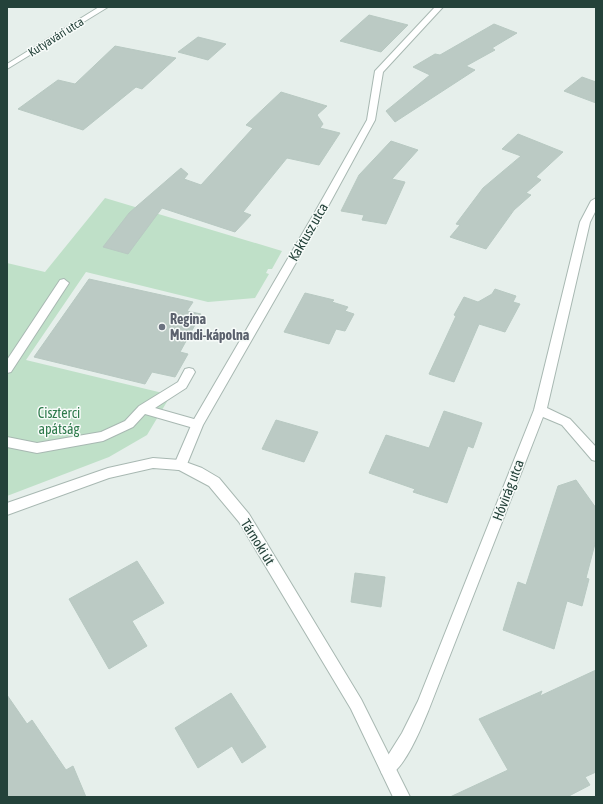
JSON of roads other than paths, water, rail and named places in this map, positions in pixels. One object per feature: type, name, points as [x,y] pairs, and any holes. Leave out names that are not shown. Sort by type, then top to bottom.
[{"type":"street","name":"Kutyavári utca","points":[[7,67],[104,7]]},
{"type":"street","name":"Kaktusz utca","points":[[180,465],[197,424],[320,212],[371,120],[375,104],[374,84],[379,71],[439,7]]},
{"type":"street","name":"Hóvirág utca","points":[[388,768],[408,739],[424,704],[540,410],[585,222],[596,201]]},
{"type":"street","points":[[7,369],[64,283]]},
{"type":"street","points":[[7,442],[37,448],[103,436],[129,424],[143,409],[182,385],[189,372]]},
{"type":"street","points":[[143,409],[197,424]]},
{"type":"street","points":[[540,410],[566,422],[596,456]]},
{"type":"street","name":"Tárnoki út","points":[[7,509],[108,472],[153,463],[180,465],[198,472],[214,482],[244,518],[356,704],[402,797]]},
{"type":"place","name":"Regina Mundi-kápolna","points":[[162,327]]},
{"type":"park label","name":"Ciszterci apátság","points":[[59,422]]}]
